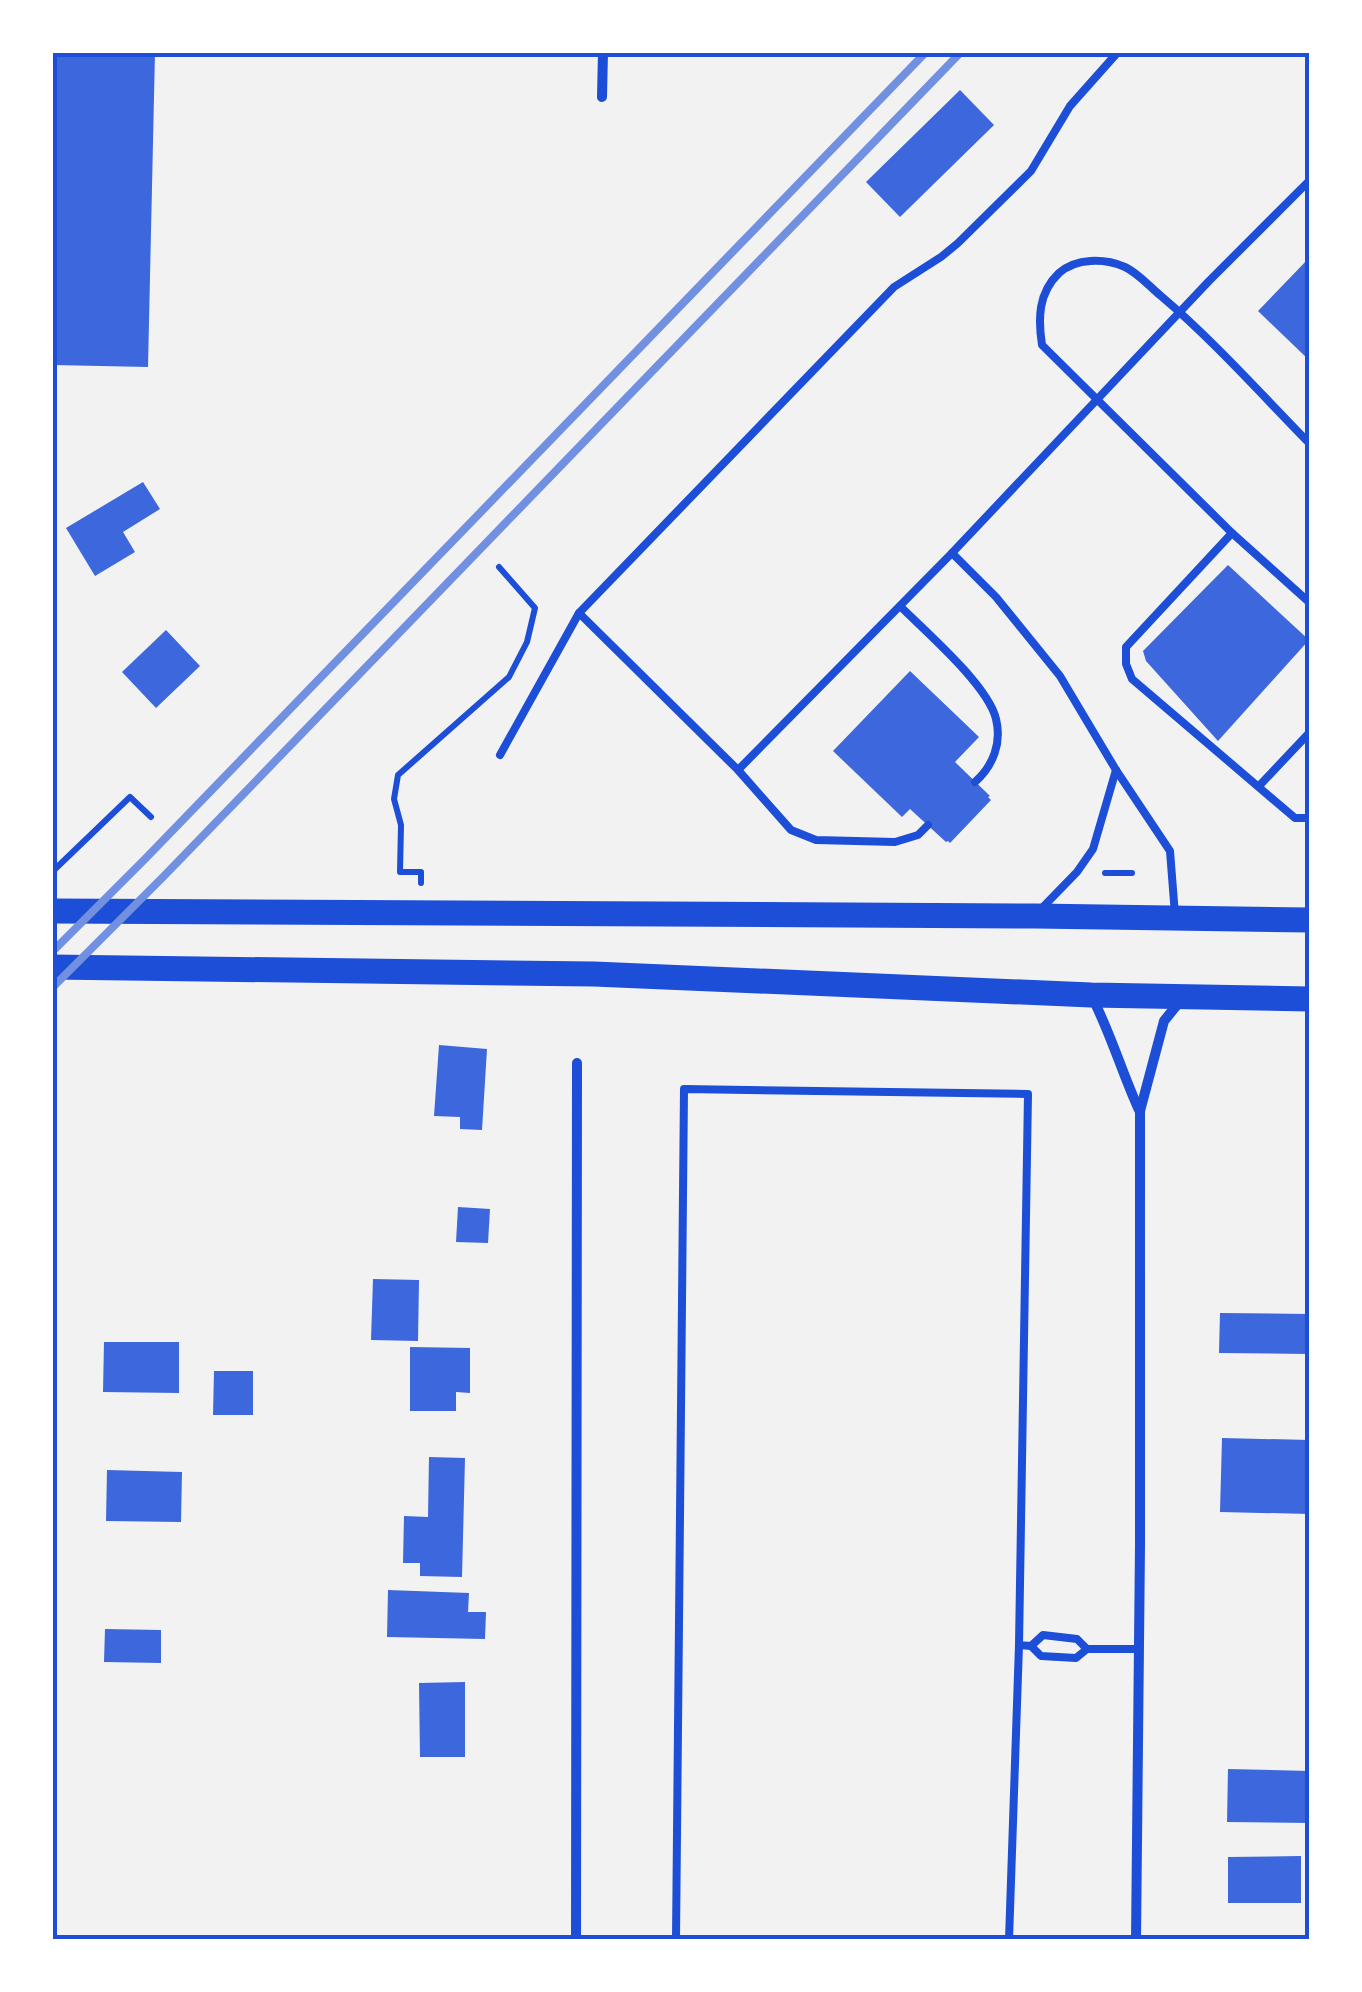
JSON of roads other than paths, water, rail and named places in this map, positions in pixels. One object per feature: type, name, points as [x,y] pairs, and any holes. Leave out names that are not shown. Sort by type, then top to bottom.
[{"type":"main road","points":[[52,911],[1310,920]]},
{"type":"main road","points":[[52,967],[594,974],[1091,995],[1310,999]]},
{"type":"street","points":[[602,97],[603,52]]},
{"type":"street","points":[[1091,995],[1140,1111]]},
{"type":"street","points":[[1136,1940],[1140,1111],[1164,1021],[1183,998]]},
{"type":"street","points":[[576,1940],[577,1063]]},
{"type":"lane","points":[[500,755],[579,614],[894,287],[958,243],[1031,171],[1070,106],[1118,52]]},
{"type":"lane","points":[[738,770],[1310,180]]},
{"type":"lane","points":[[1310,444],[1180,312],[1128,268],[1105,261],[1086,262],[1067,267],[1055,277],[1038,317],[1042,345],[1232,533],[1310,604]]},
{"type":"lane","points":[[1232,533],[1126,647],[1126,664],[1132,679],[1295,818],[1310,818]]},
{"type":"lane","points":[[952,553],[996,597],[1060,676],[1170,851],[1176,918]]},
{"type":"lane","points":[[900,606],[978,685],[996,718],[997,752],[975,782]]},
{"type":"lane","points":[[579,614],[738,770],[791,830],[816,840],[894,842],[918,835],[928,825]]},
{"type":"lane","points":[[1259,786],[1310,732]]},
{"type":"lane","points":[[1035,916],[1093,849],[1116,770]]},
{"type":"lane","points":[[676,1940],[684,1089],[1028,1094],[1019,1645],[1009,1940]]},
{"type":"lane","points":[[1032,1646],[1042,1635],[1077,1638],[1087,1649]]},
{"type":"lane","points":[[1019,1645],[1032,1646],[1041,1656],[1076,1658],[1087,1649],[1139,1649]]},
{"type":"railway","points":[[52,952],[926,52]]},
{"type":"railway","points":[[52,988],[961,52]]}]
